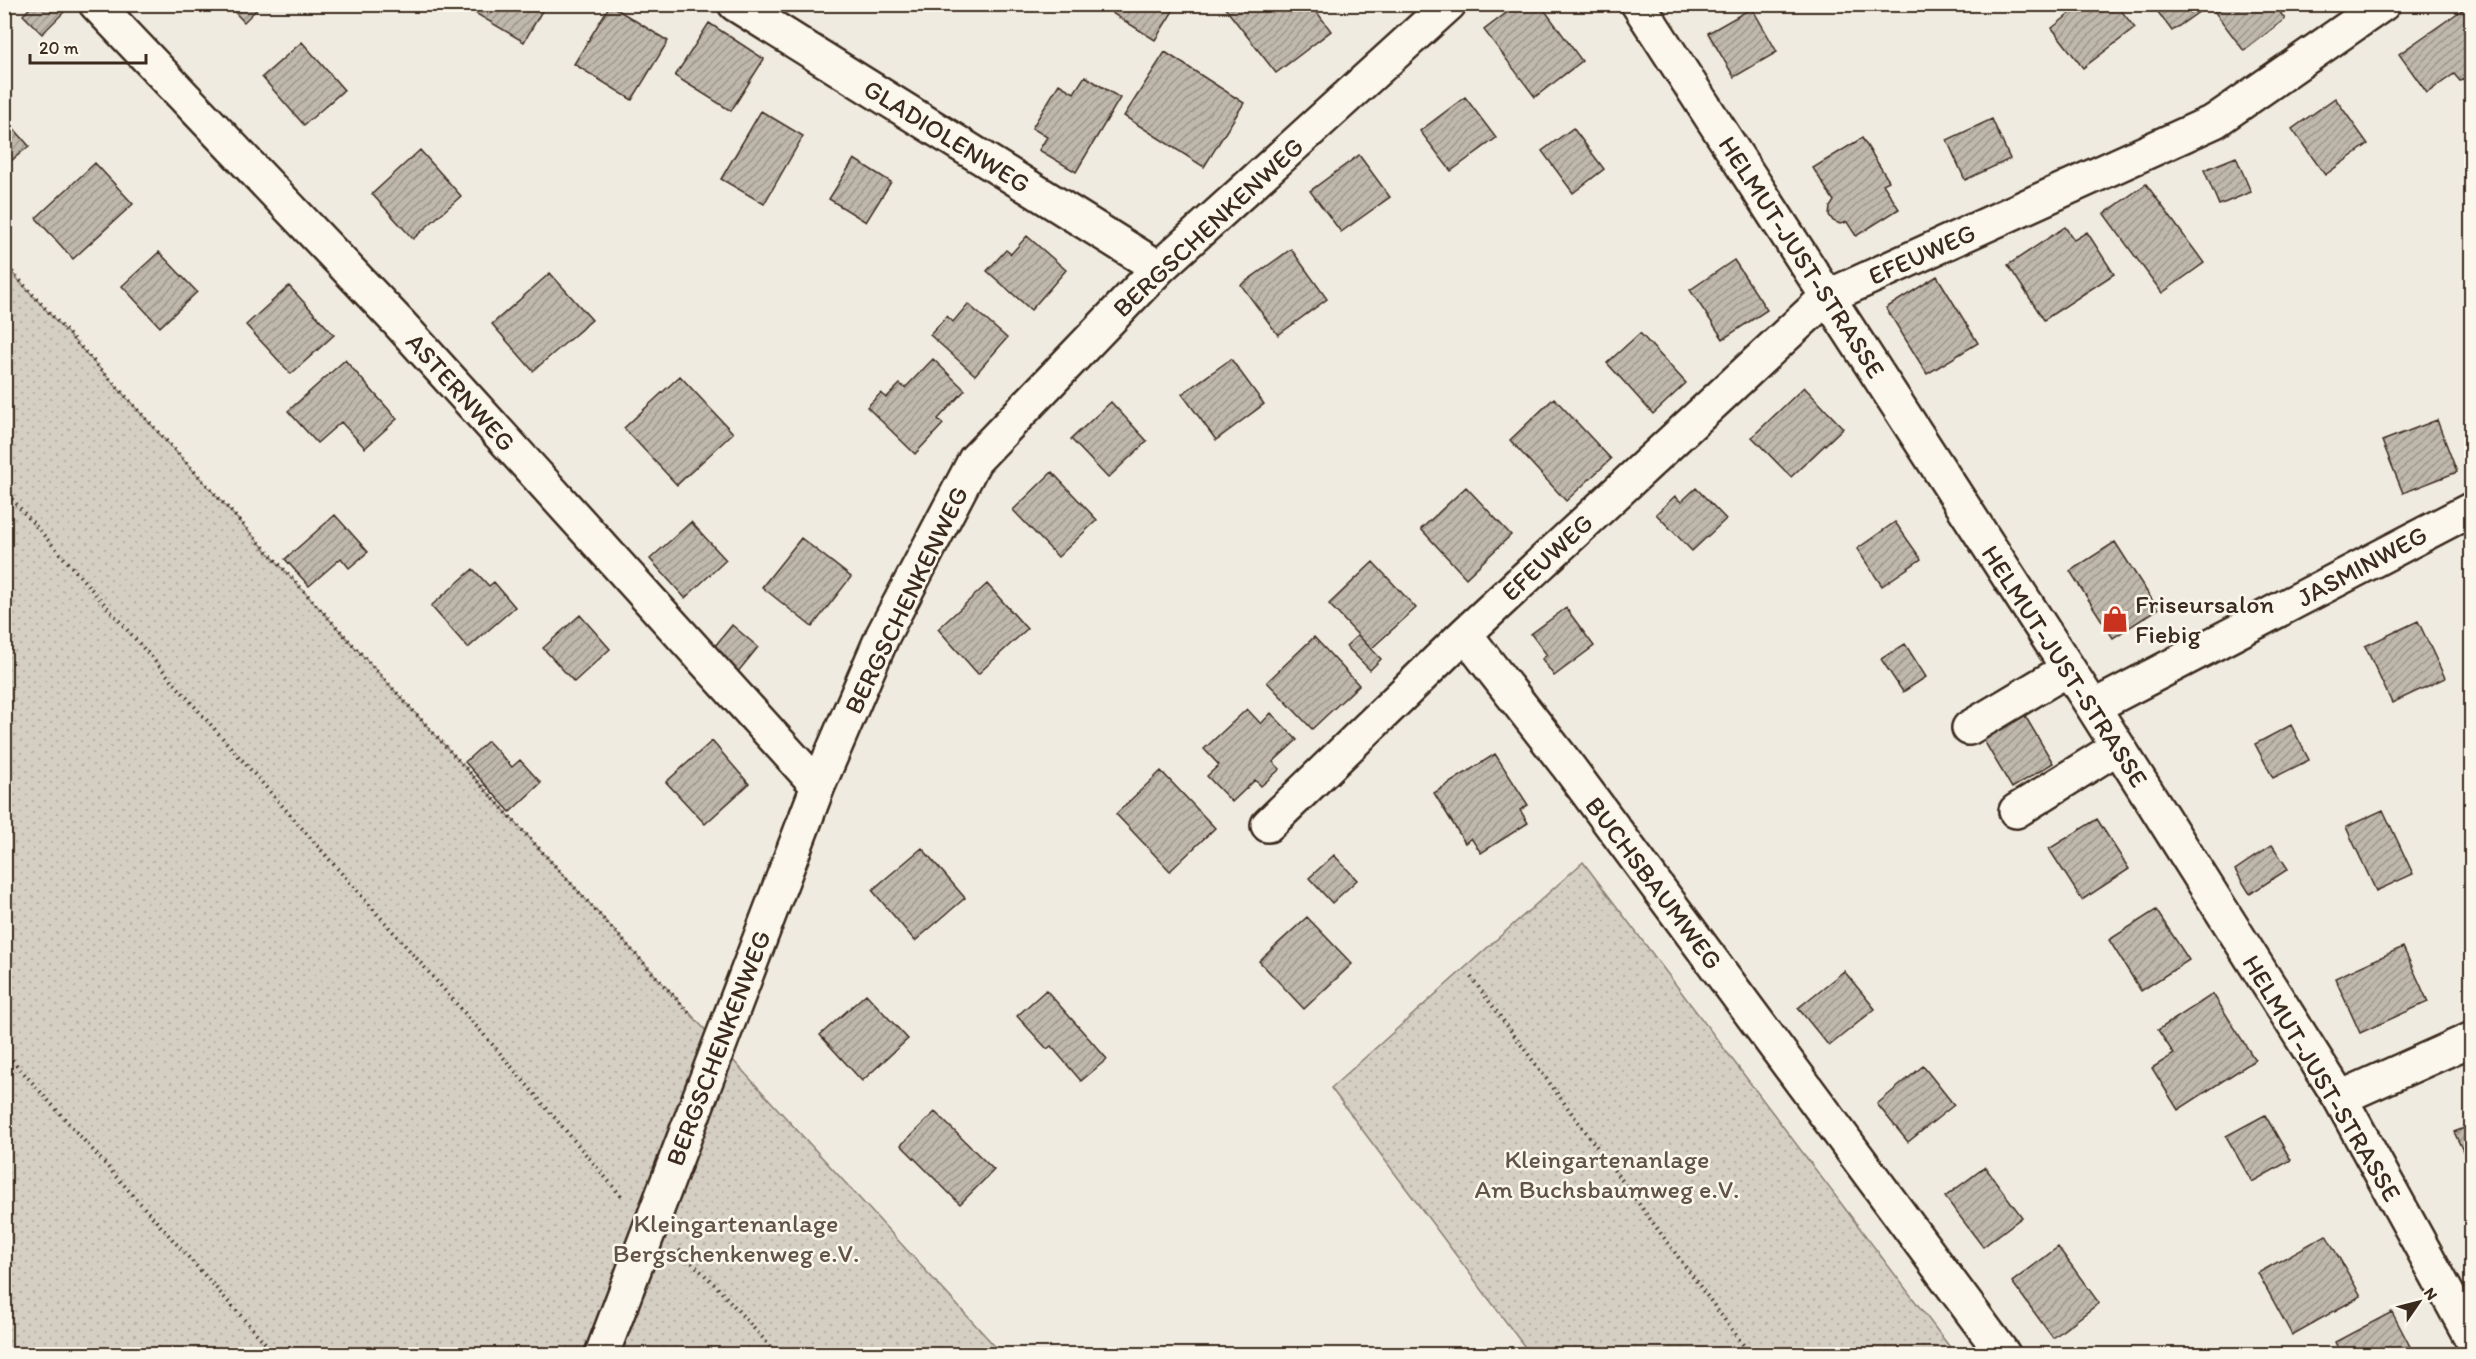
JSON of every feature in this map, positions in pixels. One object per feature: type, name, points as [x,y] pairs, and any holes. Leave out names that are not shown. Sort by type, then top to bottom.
[{"type":"street","name":"ASTERNWEG","points":[[96,4],[399,323],[818,786]]},
{"type":"street","name":"GLADIOLENWEG","points":[[735,4],[1159,268]]},
{"type":"street","name":"BERGSCHENKENWEG","points":[[602,1354],[818,786],[883,635],[975,460],[1159,268],[1449,4]]},
{"type":"street","name":"HELMUT-JUST-STRASSE","points":[[1638,4],[2093,707],[2340,1098],[2472,1340]]},
{"type":"street","name":"EFEUWEG","points":[[1465,634],[1827,297],[2215,122],[2383,4]]},
{"type":"street","name":"JASMINWEG","points":[[2093,707],[2472,509]]},
{"type":"street","points":[[1268,825],[1465,634]]},
{"type":"street","name":"BUCHSBAUMWEG","points":[[1465,634],[1567,765],[2003,1354]]},
{"type":"street","points":[[1969,728],[2068,669]]},
{"type":"street","points":[[2016,811],[2118,747]]},
{"type":"street","points":[[2340,1098],[2472,1039]]},
{"type":"path","points":[[4,263],[719,1046]]},
{"type":"path","points":[[4,490],[492,1044],[625,1200],[652,1222],[716,1286],[777,1354]]},
{"type":"path","points":[[1471,976],[1750,1354]]},
{"type":"path","points":[[4,1051],[275,1354]]},
{"type":"green space","name":"Kleingartenanlage Bergschenkenweg e.V.","points":[[4,264],[1002,1354],[5,1354]]},
{"type":"green space","name":"Kleingartenanlage Am Buchsbaumweg e.V.","points":[[1583,862],[1955,1354],[1530,1354],[1331,1088]]},
{"type":"building","points":[[34,4],[65,4],[68,8],[42,34],[23,15]]},
{"type":"building","points":[[227,4],[262,4],[244,22]]},
{"type":"building","points":[[466,4],[546,4],[524,42],[465,7]]},
{"type":"building","points":[[1117,4],[1162,4],[1173,11],[1155,40],[1112,13]]},
{"type":"building","points":[[1229,4],[1311,4],[1331,31],[1276,73],[1225,8]]},
{"type":"building","points":[[1518,4],[1540,4],[1582,61],[1535,97],[1484,30]]},
{"type":"building","points":[[2082,4],[2116,4],[2135,28],[2083,68],[2052,28]]},
{"type":"building","points":[[2152,4],[2195,4],[2200,11],[2172,31]]},
{"type":"building","points":[[2215,4],[2274,4],[2285,19],[2244,51],[2211,7]]},
{"type":"building","points":[[610,5],[668,41],[632,100],[574,64]]},
{"type":"building","points":[[1752,8],[1777,52],[1734,77],[1708,33]]},
{"type":"building","points":[[2462,10],[2472,23],[2472,73],[2460,81],[2454,74],[2427,93],[2399,54]]},
{"type":"building","points":[[709,23],[764,59],[731,111],[675,76]]},
{"type":"building","points":[[302,42],[344,90],[304,125],[262,77]]},
{"type":"building","points":[[1165,52],[1244,103],[1204,167],[1124,116]]},
{"type":"building","points":[[1085,76],[1120,98],[1076,172],[1039,150],[1047,137],[1032,128],[1059,84],[1074,93]]},
{"type":"building","points":[[1465,97],[1496,138],[1451,171],[1420,131]]},
{"type":"building","points":[[2335,98],[2368,144],[2325,175],[2292,129]]},
{"type":"building","points":[[761,111],[803,136],[764,204],[721,179]]},
{"type":"building","points":[[4,117],[29,146],[4,167]]},
{"type":"building","points":[[1992,119],[2010,159],[1965,180],[1947,140]]},
{"type":"building","points":[[1573,128],[1604,169],[1573,193],[1542,151]]},
{"type":"building","points":[[1862,138],[1889,181],[1883,184],[1899,209],[1856,236],[1847,222],[1840,224],[1833,221],[1829,215],[1834,201],[1813,168]]},
{"type":"building","points":[[420,150],[461,196],[413,239],[372,194]]},
{"type":"building","points":[[1359,155],[1390,197],[1341,232],[1310,191]]},
{"type":"building","points":[[2236,157],[2251,192],[2219,205],[2204,170]]},
{"type":"building","points":[[854,159],[891,182],[866,222],[829,199]]},
{"type":"building","points":[[95,163],[133,204],[73,259],[36,218]]},
{"type":"building","points":[[2146,184],[2204,263],[2162,293],[2104,214]]},
{"type":"building","points":[[2065,227],[2074,240],[2087,232],[2114,274],[2044,320],[2008,265]]},
{"type":"building","points":[[1027,236],[1066,270],[1031,310],[987,271],[1006,250],[1011,254]]},
{"type":"building","points":[[1291,249],[1327,299],[1278,335],[1241,285]]},
{"type":"building","points":[[159,252],[197,292],[160,327],[122,286]]},
{"type":"building","points":[[1734,260],[1767,310],[1723,339],[1690,290]]},
{"type":"building","points":[[550,273],[592,320],[533,371],[492,324]]},
{"type":"building","points":[[1937,276],[1978,343],[1927,374],[1886,308]]},
{"type":"building","points":[[289,286],[334,335],[291,374],[246,325]]},
{"type":"building","points":[[968,304],[1007,338],[975,375],[930,335],[947,316],[953,322]]},
{"type":"building","points":[[1640,333],[1686,383],[1653,414],[1607,363]]},
{"type":"building","points":[[933,359],[965,390],[938,419],[943,424],[915,454],[867,407],[881,393],[886,398],[900,384],[905,388]]},
{"type":"building","points":[[1231,359],[1264,404],[1216,440],[1182,394]]},
{"type":"building","points":[[345,360],[397,419],[365,448],[341,422],[317,443],[288,411]]},
{"type":"building","points":[[680,376],[733,433],[677,485],[624,428]]},
{"type":"building","points":[[1804,387],[1843,428],[1791,477],[1752,437]]},
{"type":"building","points":[[1554,398],[1611,459],[1566,501],[1510,440]]},
{"type":"building","points":[[1111,402],[1147,441],[1108,478],[1071,439]]},
{"type":"building","points":[[2437,420],[2457,472],[2403,493],[2382,441]]},
{"type":"building","points":[[1052,472],[1097,520],[1058,557],[1013,510]]},
{"type":"building","points":[[1466,487],[1511,535],[1466,578],[1421,529]]},
{"type":"building","points":[[1696,488],[1726,519],[1692,551],[1656,514],[1675,496],[1681,502]]},
{"type":"building","points":[[335,515],[368,552],[349,568],[341,558],[309,586],[285,559]]},
{"type":"building","points":[[691,522],[726,560],[685,598],[650,559]]},
{"type":"building","points":[[1895,522],[1921,559],[1882,586],[1857,549]]},
{"type":"building","points":[[801,538],[851,577],[812,627],[762,587]]},
{"type":"building","points":[[2115,542],[2158,609],[2113,638],[2070,571]]},
{"type":"building","points":[[1373,562],[1416,608],[1371,649],[1329,604]]},
{"type":"building","points":[[473,569],[489,586],[494,582],[515,607],[468,648],[431,606]]},
{"type":"building","points":[[987,584],[1027,629],[978,674],[938,629]]},
{"type":"building","points":[[1566,608],[1594,646],[1554,676],[1542,659],[1547,655],[1531,634]]},
{"type":"building","points":[[580,615],[610,649],[574,682],[543,648]]},
{"type":"building","points":[[2418,621],[2445,678],[2392,703],[2365,646]]},
{"type":"building","points":[[732,625],[758,647],[737,673],[711,651]]},
{"type":"building","points":[[1358,635],[1381,659],[1370,670],[1346,646]]},
{"type":"building","points":[[1314,637],[1359,685],[1312,729],[1267,682]]},
{"type":"building","points":[[1905,644],[1926,677],[1903,692],[1881,659]]},
{"type":"building","points":[[1247,709],[1261,724],[1271,713],[1297,740],[1273,762],[1280,769],[1261,786],[1255,780],[1232,802],[1207,776],[1219,765],[1204,749]]},
{"type":"building","points":[[2021,709],[2053,763],[2012,788],[1980,734]]},
{"type":"building","points":[[2291,725],[2309,760],[2273,778],[2255,744]]},
{"type":"building","points":[[488,741],[512,767],[520,760],[541,783],[510,812],[465,762]]},
{"type":"building","points":[[712,741],[749,784],[705,824],[666,782]]},
{"type":"building","points":[[1495,754],[1528,805],[1520,810],[1528,823],[1481,853],[1471,838],[1465,843],[1434,793]]},
{"type":"building","points":[[1161,771],[1215,828],[1170,871],[1116,814]]},
{"type":"building","points":[[2383,810],[2413,874],[2376,891],[2346,827]]},
{"type":"building","points":[[2097,819],[2129,869],[2082,900],[2049,849]]},
{"type":"building","points":[[2272,845],[2288,869],[2250,894],[2235,870]]},
{"type":"building","points":[[922,848],[965,898],[915,941],[872,890]]},
{"type":"building","points":[[1334,855],[1357,880],[1332,903],[1309,878]]},
{"type":"building","points":[[2156,910],[2189,960],[2141,991],[2109,940]]},
{"type":"building","points":[[1307,917],[1352,964],[1304,1009],[1259,961]]},
{"type":"building","points":[[2403,947],[2428,1002],[2360,1033],[2335,978]]},
{"type":"building","points":[[1844,971],[1875,1009],[1829,1046],[1798,1008]]},
{"type":"building","points":[[1046,990],[1107,1059],[1081,1081],[1051,1046],[1047,1049],[1017,1016]]},
{"type":"building","points":[[866,994],[908,1039],[862,1081],[820,1035]]},
{"type":"building","points":[[2213,994],[2255,1060],[2178,1110],[2152,1068],[2174,1054],[2158,1030]]},
{"type":"building","points":[[1923,1066],[1954,1105],[1908,1142],[1877,1104]]},
{"type":"building","points":[[935,1112],[994,1170],[960,1204],[901,1145]]},
{"type":"building","points":[[2265,1115],[2291,1160],[2252,1182],[2226,1136]]},
{"type":"building","points":[[2472,1125],[2472,1170],[2454,1132]]},
{"type":"building","points":[[1985,1167],[2022,1217],[1983,1247],[1945,1197]]},
{"type":"building","points":[[2326,1235],[2361,1296],[2292,1335],[2258,1273]]},
{"type":"building","points":[[2058,1247],[2099,1303],[2053,1338],[2012,1282]]},
{"type":"building","points":[[2392,1312],[2414,1354],[2341,1354],[2335,1342]]},
{"type":"place","name":"Friseursalon Fiebig","points":[[2115,619]]}]
